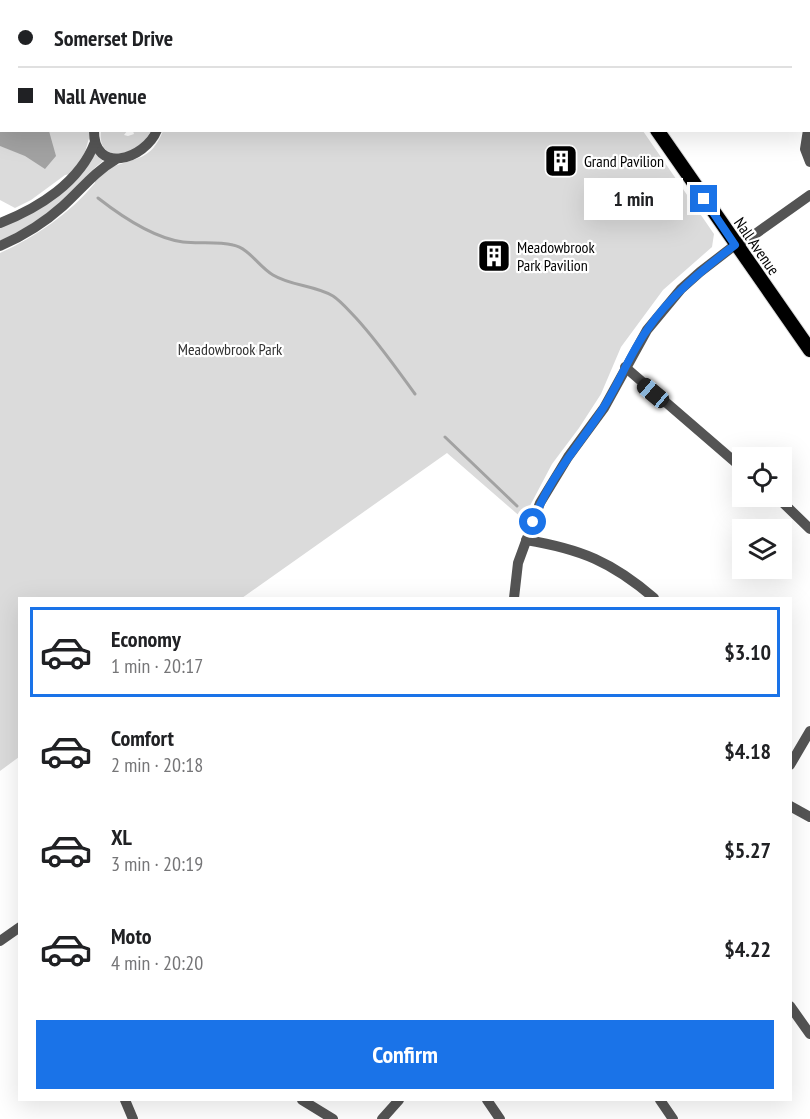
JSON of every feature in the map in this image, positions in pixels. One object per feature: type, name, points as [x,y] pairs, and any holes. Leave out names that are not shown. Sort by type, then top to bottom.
[{"type":"main road","name":"Nall Avenue","points":[[658,132],[810,350]]},
{"type":"street","points":[[0,246],[49,218],[96,172],[115,160],[138,153],[154,139],[156,132]]},
{"type":"street","points":[[808,132],[805,149],[810,162]]},
{"type":"street","points":[[95,136],[106,156],[115,160]]},
{"type":"street","points":[[0,223],[15,217],[60,189],[85,164],[95,136]]},
{"type":"street","points":[[514,597],[518,563],[540,503],[551,482],[604,408],[647,330],[681,289],[735,245],[751,237],[810,195]]},
{"type":"street","points":[[625,367],[732,459]]},
{"type":"street","points":[[787,507],[810,529]]},
{"type":"street","points":[[526,540],[572,551],[612,567],[630,578],[653,597]]},
{"type":"street","points":[[792,762],[810,731]]},
{"type":"street","points":[[792,807],[810,818]]},
{"type":"street","points":[[0,941],[18,928]]},
{"type":"street","points":[[792,1009],[810,1034]]},
{"type":"street","points":[[125,1101],[133,1119]]},
{"type":"street","points":[[304,1101],[333,1119]]},
{"type":"street","points":[[382,1119],[398,1101]]},
{"type":"street","points":[[488,1101],[500,1119]]},
{"type":"street","points":[[661,1101],[673,1119]]},
{"type":"green space","points":[[0,132],[91,132],[85,152],[71,174],[65,175],[31,200],[15,208],[0,200]]},
{"type":"green space","points":[[101,132],[126,132],[124,135],[128,136],[134,134],[133,132],[150,132],[138,147],[122,153],[106,150],[101,139]]},
{"type":"green space","name":"Meadowbrook Park","points":[[162,132],[644,132],[714,234],[712,247],[663,290],[621,347],[601,394],[552,464],[523,519],[447,453],[243,597],[18,597],[18,758],[0,771],[0,253],[39,232],[63,214],[106,170],[142,157],[158,141]]},
{"type":"green space","points":[[96,153],[103,161],[65,199],[39,219],[0,241],[0,227],[77,179]]},
{"type":"shaded area","points":[[0,132],[49,132],[56,156],[45,169],[25,156],[0,146]]},
{"type":"waterway","points":[[98,198],[127,219],[160,236],[183,242],[220,243],[239,247],[280,279],[333,296],[372,336],[415,394]]},
{"type":"waterway","points":[[445,437],[517,506]]},
{"type":"place","name":"Grand Pavilion","points":[[561,161]]},
{"type":"place","name":"Meadowbrook Park Pavilion","points":[[494,256]]},
{"type":"route","points":[[533,522],[551,482],[604,408],[647,330],[681,289],[735,245],[704,199]]}]
